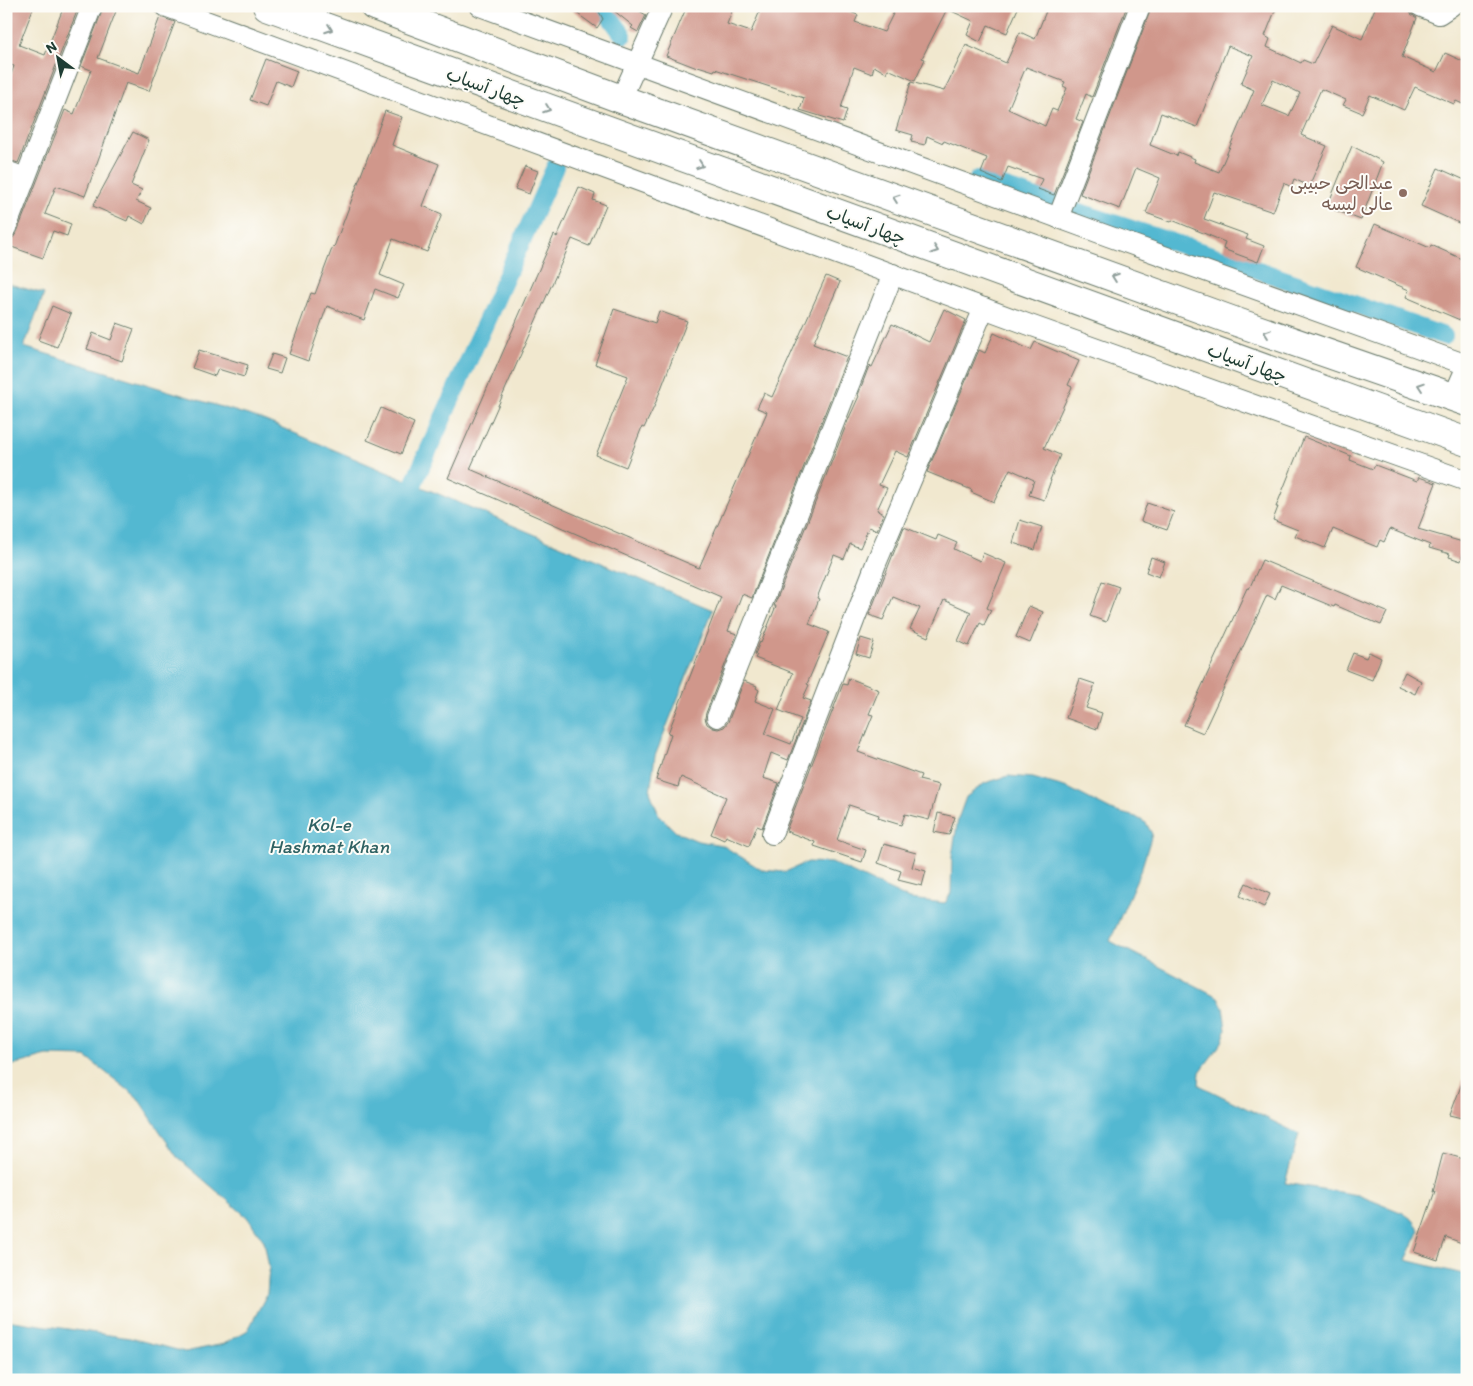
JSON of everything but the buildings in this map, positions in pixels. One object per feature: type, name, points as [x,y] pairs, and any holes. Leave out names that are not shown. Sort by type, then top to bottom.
[{"type":"highway","name":"چهار آسیاب","points":[[267,6],[305,13],[1467,442]]},
{"type":"highway","name":"چهار آسیاب","points":[[374,6],[621,99],[1231,320],[1460,400]]},
{"type":"street","points":[[6,228],[92,6]]},
{"type":"street","points":[[165,6],[984,308],[1467,481]]},
{"type":"street","points":[[480,6],[636,64],[1061,210],[1467,366],[1460,400]]},
{"type":"street","points":[[621,99],[663,6]]},
{"type":"street","points":[[1061,210],[1140,6]]},
{"type":"street","points":[[1420,6],[1439,14],[1451,6]]},
{"type":"street","points":[[1455,6],[1467,11]]},
{"type":"street","points":[[6,171],[25,178]]},
{"type":"street","points":[[717,717],[893,274]]},
{"type":"street","points":[[772,834],[877,561],[984,308]]},
{"type":"water","name":"Kol-e Hashmat Khan","points":[[6,283],[44,294],[24,347],[261,419],[713,610],[655,756],[650,792],[659,815],[676,832],[698,841],[722,845],[762,870],[785,872],[808,862],[832,863],[909,899],[945,903],[951,893],[952,856],[958,819],[966,797],[985,783],[1008,776],[1033,778],[1068,788],[1113,811],[1136,817],[1146,823],[1152,834],[1142,867],[1110,941],[1218,997],[1223,1007],[1226,1030],[1222,1042],[1200,1072],[1199,1085],[1299,1134],[1285,1183],[1358,1195],[1403,1213],[1413,1220],[1420,1230],[1406,1260],[1467,1275],[1467,1380],[6,1380],[6,1320],[130,1338],[185,1352],[224,1344],[248,1330],[267,1294],[269,1267],[264,1241],[247,1217],[177,1157],[137,1097],[86,1057],[47,1056],[6,1067]]},
{"type":"waterway","points":[[602,6],[623,35]]},
{"type":"waterway","points":[[404,505],[555,167]]},
{"type":"waterway","points":[[978,179],[1258,270],[1444,336]]},
{"type":"place","name":"عبدالحی حبیبی عالی لیسه","points":[[1403,193]]}]
